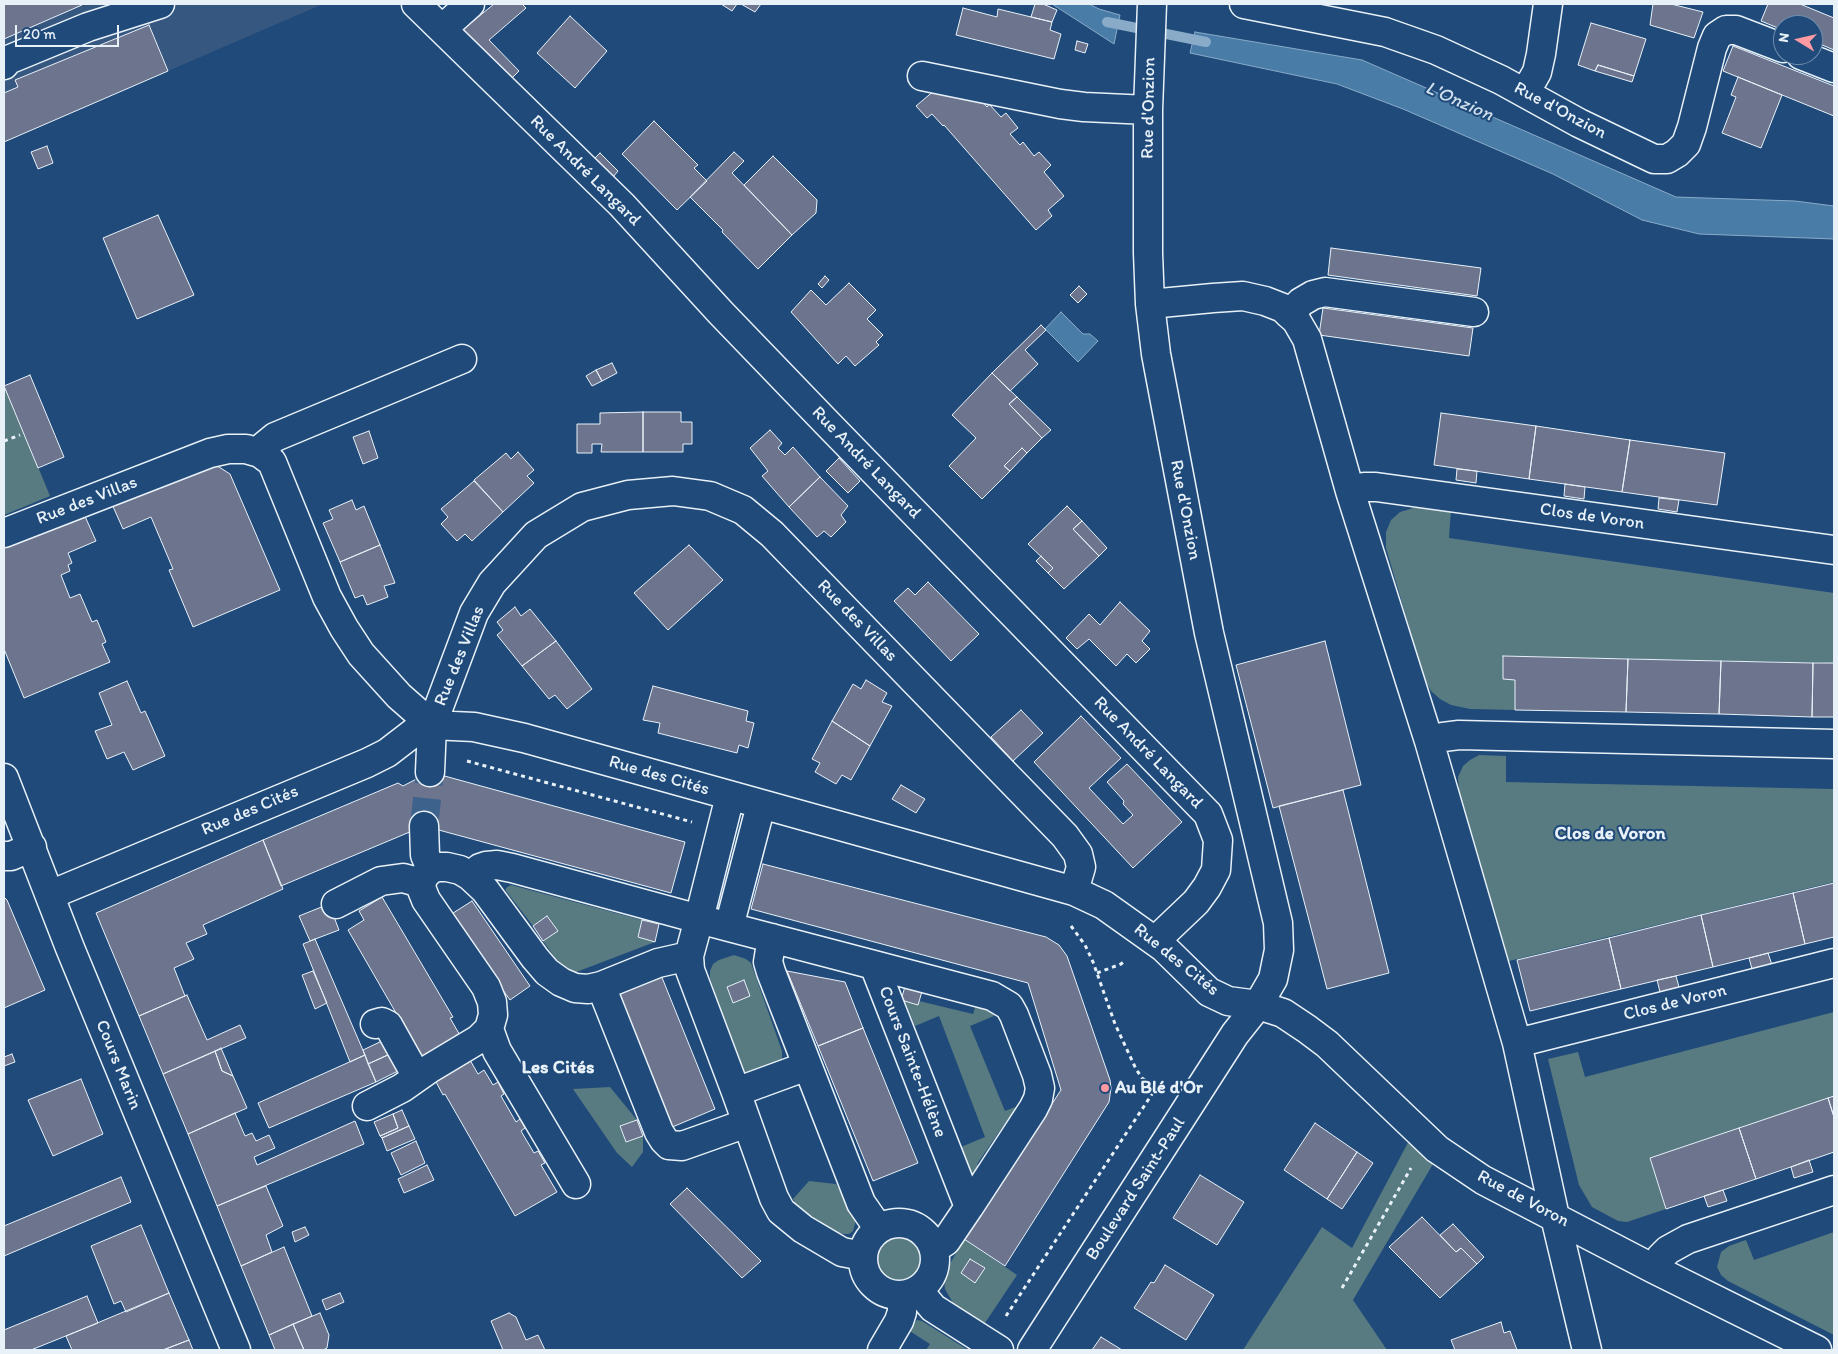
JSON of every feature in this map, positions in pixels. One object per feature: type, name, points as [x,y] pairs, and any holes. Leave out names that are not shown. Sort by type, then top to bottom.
[{"type":"street","points":[[4,65],[8,60],[88,27],[160,4]]},
{"type":"street","name":"Rue André Langard","points":[[416,4],[622,205],[774,368],[1208,814],[1218,840],[1216,870],[1207,888],[1196,902],[1155,941]]},
{"type":"street","points":[[442,29],[470,4]]},
{"type":"street","name":"Rue d'Onzion","points":[[1244,4],[1385,32],[1436,50],[1501,80],[1579,123],[1654,159],[1667,159],[1686,144],[1717,36],[1726,30],[1736,30],[1773,44]]},
{"type":"street","points":[[1525,93],[1536,72],[1541,54],[1548,4]]},
{"type":"street","name":"Rue d'Onzion","points":[[1152,7],[1148,110],[1150,304],[1156,354],[1209,633],[1258,831],[1278,923],[1279,950],[1273,979],[1258,1005]]},
{"type":"street","points":[[922,76],[1060,104],[1148,110]]},
{"type":"street","points":[[1289,314],[1300,302],[1313,295],[1325,292],[1474,312]]},
{"type":"street","points":[[1150,304],[1243,296],[1265,301],[1283,308],[1296,320],[1307,339],[1350,491],[1429,741],[1517,1043],[1555,1217],[1587,1350]]},
{"type":"street","points":[[260,453],[264,446],[275,437],[462,359]]},
{"type":"street","name":"Rue des Villas","points":[[4,533],[210,453],[228,449],[246,449],[260,453],[272,462],[327,597],[344,628],[361,654],[399,696],[432,725],[474,613],[492,583],[536,535],[582,507],[628,494],[673,491],[710,496],[743,510],[772,534],[1065,836],[1078,854],[1081,867],[1074,891]]},
{"type":"street","name":"Clos de Voron","points":[[1350,491],[1364,487],[1376,487],[1834,550]]},
{"type":"street","points":[[431,764],[432,725]]},
{"type":"street","name":"Rue des Cités","points":[[50,895],[367,763],[387,753],[413,733],[432,725],[474,727],[524,738],[1074,891],[1104,905],[1155,941],[1209,992],[1228,1001],[1258,1005]]},
{"type":"street","points":[[1429,741],[1459,735],[1834,744]]},
{"type":"street","name":"Cours Marin","points":[[4,778],[70,948],[236,1350]]},
{"type":"street","points":[[730,796],[689,956],[693,981],[774,1198],[781,1211],[803,1229],[842,1252],[863,1256]]},
{"type":"street","points":[[729,927],[761,805]]},
{"type":"street","points":[[367,1106],[402,1088],[479,1039],[489,1029],[493,1015],[492,1002],[486,987],[432,911],[422,890],[426,876],[424,826]]},
{"type":"street","points":[[4,856],[11,856],[32,847]]},
{"type":"street","name":"Cours Sainte-Hélène","points":[[470,876],[486,866],[497,865],[512,868],[874,965],[969,1207]]},
{"type":"street","points":[[336,904],[380,881],[426,876],[439,866],[447,867],[460,870],[470,876],[485,890],[547,972],[561,982],[575,988],[588,989],[601,986],[658,963],[689,956]]},
{"type":"street","points":[[772,938],[768,962],[771,972],[861,1202],[878,1230]]},
{"type":"street","name":"Clos de Voron","points":[[1517,1043],[1834,963]]},
{"type":"street","points":[[874,965],[992,996],[1009,1006],[1037,1075],[1040,1088],[1038,1099],[1033,1109],[969,1207],[946,1241],[934,1249]]},
{"type":"street","points":[[601,986],[659,1132],[669,1145],[682,1146],[747,1123]]},
{"type":"street","name":"Boulevard Saint-Paul","points":[[1032,1350],[1235,1034],[1258,1005]]},
{"type":"street","name":"Rue de Voron","points":[[1258,1005],[1283,1013],[1307,1028],[1327,1044],[1437,1148],[1483,1180],[1654,1269],[1818,1350]]},
{"type":"street","points":[[375,1024],[382,1022],[388,1025],[417,1077]]},
{"type":"street","points":[[489,1029],[497,1051],[576,1184]]},
{"type":"street","points":[[736,1092],[807,1066]]},
{"type":"street","points":[[1654,1269],[1668,1250],[1688,1239],[1834,1190]]},
{"type":"street","points":[[889,1224],[911,1225],[921,1230],[929,1238],[934,1249],[934,1272],[927,1283],[910,1293],[892,1295],[874,1285],[868,1277],[863,1256],[870,1238],[878,1230],[889,1224]]},
{"type":"street","points":[[910,1293],[994,1347]]},
{"type":"street","points":[[882,1350],[899,1321],[910,1293]]},
{"type":"path","points":[[4,441],[20,435]]},
{"type":"path","points":[[431,764],[456,758],[474,762],[722,831]]},
{"type":"path","points":[[1068,922],[1085,945],[1115,1024],[1136,1069],[1142,1078],[1188,1109]]},
{"type":"path","points":[[994,1347],[1156,1088]]},
{"type":"path","points":[[1342,1288],[1413,1166]]},
{"type":"shaded area","points":[[4,4],[323,4],[4,142]]},
{"type":"shaded area","points":[[1052,4],[1089,4],[1120,15],[1114,44]]},
{"type":"shaded area","points":[[1195,32],[1362,60],[1676,197],[1795,201],[1834,206],[1834,239],[1699,234],[1642,220],[1553,174],[1403,109],[1337,84],[1190,53]]},
{"type":"shaded area","points":[[1061,312],[1083,334],[1090,334],[1098,341],[1078,362],[1045,329]]},
{"type":"green space","points":[[4,384],[50,496],[4,515]]},
{"type":"green space","points":[[1430,507],[1451,510],[1449,538],[1834,593],[1834,663],[1503,656],[1503,679],[1515,680],[1515,710],[1470,709],[1451,705],[1431,691],[1424,678],[1386,548],[1386,532],[1391,520],[1400,512],[1413,508]]},
{"type":"green space","points":[[1479,755],[1506,756],[1506,782],[1834,789],[1834,882],[1509,961],[1459,791],[1458,777],[1463,766]]},
{"type":"green space","points":[[511,885],[642,920],[638,937],[655,942],[571,974],[564,970],[543,941],[558,931],[547,916],[533,926],[506,891],[506,888]]},
{"type":"green space","points":[[734,955],[751,963],[782,1051],[782,1061],[750,1074],[745,1073],[739,1065],[710,978],[713,964]]},
{"type":"green space","points":[[905,1001],[918,1004],[919,1001],[973,1014],[977,1002],[991,1007],[994,1016],[970,1026],[1005,1111],[1028,1102],[1018,1125],[1008,1119],[977,1164],[987,1172],[973,1175],[961,1147],[985,1137],[939,1016],[915,1026]]},
{"type":"green space","points":[[1834,1012],[1834,1096],[1650,1158],[1666,1209],[1627,1222],[1618,1221],[1592,1207],[1579,1185],[1548,1059],[1578,1052],[1585,1077]]},
{"type":"green space","points":[[610,1087],[637,1120],[620,1126],[626,1142],[643,1136],[643,1152],[632,1167],[617,1153],[573,1089]]},
{"type":"green space","points":[[1412,1135],[1433,1164],[1353,1300],[1387,1350],[1243,1350],[1322,1227],[1352,1248]]},
{"type":"green space","points":[[809,1181],[836,1184],[856,1220],[853,1231],[849,1234],[836,1232],[797,1207],[793,1199]]},
{"type":"green space","points":[[1834,1232],[1834,1335],[1728,1281],[1721,1275],[1717,1267],[1721,1252],[1729,1246],[1746,1240],[1754,1260]]},
{"type":"green space","points":[[894,1233],[904,1233],[918,1240],[925,1254],[925,1264],[918,1278],[904,1285],[894,1285],[884,1281],[877,1274],[873,1264],[873,1254],[877,1244],[884,1237]]},
{"type":"green space","points":[[964,1239],[1017,1275],[985,1323],[953,1303],[945,1289],[944,1279],[947,1269]]},
{"type":"green space","points":[[917,1320],[922,1321],[968,1350],[926,1350],[930,1344],[908,1330]]},
{"type":"building","points":[[4,4],[82,4],[82,5],[4,39]]},
{"type":"building","points":[[494,4],[522,4],[526,8],[489,40],[519,71],[511,79],[461,31]]},
{"type":"building","points":[[721,4],[737,4],[732,11]]},
{"type":"building","points":[[741,4],[761,4],[755,12]]},
{"type":"building","points":[[1035,4],[1043,4],[1057,10],[1052,22],[1031,17]]},
{"type":"building","points":[[1653,4],[1671,4],[1703,12],[1694,38],[1650,25]]},
{"type":"building","points":[[1768,4],[1800,4],[1834,18],[1834,50],[1823,45],[1823,15],[1773,15],[1773,26],[1761,21]]},
{"type":"building","points":[[963,8],[997,17],[998,9],[1052,22],[1050,30],[1061,34],[1054,59],[956,35]]},
{"type":"building","points":[[570,16],[607,51],[575,88],[537,53]]},
{"type":"building","points":[[1591,23],[1646,39],[1634,76],[1598,65],[1595,71],[1578,65]]},
{"type":"building","points":[[149,25],[168,71],[4,142],[4,93],[18,87],[15,80]]},
{"type":"building","points":[[1077,41],[1088,44],[1085,53],[1075,50]]},
{"type":"building","points":[[1733,46],[1773,62],[1773,65],[1781,65],[1834,86],[1834,116],[1723,71]]},
{"type":"building","points":[[1598,65],[1634,76],[1632,82],[1595,71]]},
{"type":"building","points":[[1738,77],[1782,95],[1761,148],[1722,133],[1736,97],[1731,95]]},
{"type":"building","points":[[942,84],[952,97],[960,90],[970,101],[977,96],[987,107],[989,104],[1001,117],[1006,113],[1018,128],[1010,134],[1020,145],[1023,142],[1034,156],[1039,152],[1051,165],[1044,172],[1064,196],[1048,210],[1052,216],[1036,230],[944,125],[932,114],[927,118],[916,106]]},
{"type":"building","points":[[654,121],[698,165],[694,168],[707,181],[677,210],[622,154]]},
{"type":"building","points":[[47,146],[53,163],[38,169],[31,152]]},
{"type":"building","points":[[734,152],[744,161],[732,173],[792,235],[758,269],[690,197]]},
{"type":"building","points":[[600,153],[618,171],[613,177],[594,159]]},
{"type":"building","points":[[773,156],[817,200],[816,213],[792,235],[744,185]]},
{"type":"building","points":[[158,215],[194,295],[137,319],[103,238]]},
{"type":"building","points":[[1331,248],[1481,268],[1477,296],[1328,275]]},
{"type":"building","points":[[825,276],[829,280],[822,288],[818,284]]},
{"type":"building","points":[[849,283],[876,310],[867,319],[883,335],[876,342],[879,345],[855,366],[846,356],[838,364],[791,312],[811,290],[826,305]]},
{"type":"building","points":[[1079,286],[1087,294],[1078,303],[1070,295]]},
{"type":"building","points":[[1323,308],[1473,328],[1469,356],[1319,335]]},
{"type":"building","points":[[1041,325],[1046,330],[1025,350],[1038,364],[1010,391],[992,373]]},
{"type":"building","points":[[612,363],[617,373],[602,381],[596,370]]},
{"type":"building","points":[[596,370],[602,381],[592,386],[586,376]]},
{"type":"building","points":[[992,373],[1017,397],[1009,404],[1042,438],[1027,453],[1022,448],[1004,466],[1010,471],[982,499],[949,466],[976,438],[952,415]]},
{"type":"building","points":[[30,375],[64,457],[38,468],[4,386]]},
{"type":"building","points":[[1017,397],[1051,430],[1042,438],[1009,404]]},
{"type":"building","points":[[643,412],[643,452],[601,452],[602,444],[592,444],[592,453],[577,453],[577,424],[600,424],[600,413]]},
{"type":"building","points":[[643,412],[681,412],[681,422],[692,422],[692,444],[683,444],[683,452],[643,452]]},
{"type":"building","points":[[1441,413],[1536,426],[1529,479],[1434,465]]},
{"type":"building","points":[[1536,426],[1630,440],[1622,492],[1529,479]]},
{"type":"building","points":[[770,430],[782,443],[778,448],[785,455],[793,447],[820,477],[789,507],[762,476],[768,471],[750,448]]},
{"type":"building","points":[[369,431],[378,458],[363,464],[353,437]]},
{"type":"building","points":[[1630,440],[1725,453],[1717,505],[1622,492]]},
{"type":"building","points":[[1022,448],[1027,453],[1010,471],[1004,466]]},
{"type":"building","points":[[518,452],[534,470],[527,476],[534,483],[503,512],[474,480],[506,453],[511,459]]},
{"type":"building","points":[[839,458],[860,481],[848,493],[826,471]]},
{"type":"building","points":[[208,460],[230,474],[280,590],[193,627],[169,570],[173,569],[151,517],[123,529],[111,502]]},
{"type":"building","points":[[1457,469],[1477,471],[1476,483],[1456,480]]},
{"type":"building","points":[[820,477],[848,506],[841,515],[846,522],[831,537],[824,531],[817,537],[789,507]]},
{"type":"building","points":[[474,481],[503,512],[472,541],[465,534],[457,541],[441,524],[448,517],[441,509]]},
{"type":"building","points":[[1565,484],[1585,487],[1584,499],[1564,496]]},
{"type":"building","points":[[1659,498],[1679,500],[1677,512],[1658,509]]},
{"type":"building","points":[[352,500],[356,510],[364,506],[380,545],[340,562],[323,523],[333,519],[329,510]]},
{"type":"building","points":[[1067,506],[1082,521],[1073,529],[1099,556],[1064,589],[1048,573],[1053,568],[1028,544]]},
{"type":"building","points":[[84,514],[96,541],[68,553],[72,563],[68,565],[70,571],[61,575],[70,598],[80,594],[92,622],[97,620],[106,642],[102,644],[110,662],[24,698],[4,649],[4,548]]},
{"type":"building","points":[[1082,521],[1107,548],[1099,556],[1073,529]]},
{"type":"building","points":[[380,545],[395,583],[384,586],[388,597],[367,605],[363,595],[355,598],[340,562]]},
{"type":"building","points":[[689,545],[723,580],[668,630],[634,593]]},
{"type":"building","points":[[1041,556],[1053,568],[1048,573],[1036,561]]},
{"type":"building","points":[[928,582],[979,634],[951,661],[894,601],[908,588],[915,595]]},
{"type":"building","points":[[1120,602],[1150,631],[1142,641],[1150,649],[1136,663],[1127,654],[1116,666],[1089,639],[1077,649],[1066,638],[1089,614],[1100,625]]},
{"type":"building","points":[[515,607],[521,616],[530,609],[556,641],[522,666],[497,635],[503,630],[497,622]]},
{"type":"building","points":[[556,641],[592,689],[567,709],[555,695],[549,699],[522,666]]},
{"type":"building","points":[[1325,641],[1361,785],[1273,808],[1236,665]]},
{"type":"building","points":[[1503,656],[1628,659],[1626,712],[1515,710],[1515,680],[1503,679]]},
{"type":"building","points":[[1628,659],[1721,661],[1719,714],[1626,712]]},
{"type":"building","points":[[1721,661],[1813,663],[1812,717],[1719,714]]},
{"type":"building","points":[[1813,663],[1834,663],[1834,717],[1812,717]]},
{"type":"building","points":[[866,680],[887,693],[882,702],[892,706],[870,746],[832,721],[853,684],[861,689]]},
{"type":"building","points":[[127,681],[141,713],[145,711],[165,756],[133,770],[124,752],[107,759],[95,731],[112,725],[99,693]]},
{"type":"building","points":[[653,686],[748,711],[746,721],[754,723],[748,748],[739,745],[737,753],[658,733],[660,723],[643,720]]},
{"type":"building","points":[[1021,710],[1043,733],[1013,761],[991,737]]},
{"type":"building","points":[[1081,716],[1121,758],[1089,788],[1123,824],[1133,815],[1123,804],[1124,801],[1107,782],[1127,764],[1182,822],[1133,868],[1034,762]]},
{"type":"building","points":[[832,721],[870,746],[851,780],[842,775],[836,784],[815,772],[820,763],[812,759]]},
{"type":"building","points":[[430,772],[685,842],[671,893],[424,826],[281,886],[263,840],[398,783],[403,786]]},
{"type":"building","points":[[901,785],[925,799],[916,813],[892,799]]},
{"type":"building","points":[[1343,790],[1389,973],[1327,989],[1279,806]]},
{"type":"building","points":[[263,840],[283,889],[203,925],[207,934],[186,943],[194,959],[174,968],[185,996],[139,1016],[96,913]]},
{"type":"building","points":[[763,864],[1046,937],[1059,945],[1067,956],[1110,1080],[1109,1102],[1005,1266],[964,1239],[1061,1090],[1028,983],[751,909]]},
{"type":"building","points":[[1834,883],[1834,937],[1805,944],[1793,893]]},
{"type":"building","points":[[1793,893],[1805,944],[1713,967],[1701,915]]},
{"type":"building","points":[[4,897],[7,900],[45,990],[4,1008]]},
{"type":"building","points":[[382,897],[453,1017],[450,1018],[461,1037],[422,1058],[348,930],[364,920],[359,911]]},
{"type":"building","points":[[472,901],[530,986],[510,1000],[450,915]]},
{"type":"building","points":[[329,904],[339,930],[310,941],[299,916]]},
{"type":"building","points":[[1701,915],[1713,967],[1621,989],[1609,938]]},
{"type":"building","points":[[547,916],[558,931],[543,941],[533,926]]},
{"type":"building","points":[[642,920],[659,924],[655,942],[638,937]]},
{"type":"building","points":[[1609,938],[1621,989],[1530,1011],[1517,960]]},
{"type":"building","points":[[315,939],[365,1055],[350,1062],[303,944]]},
{"type":"building","points":[[1768,953],[1772,965],[1752,969],[1749,958]]},
{"type":"building","points":[[313,971],[327,1003],[315,1009],[302,975]]},
{"type":"building","points":[[787,971],[845,982],[863,1028],[818,1046]]},
{"type":"building","points":[[661,975],[715,1109],[670,1128],[616,993]]},
{"type":"building","points":[[1676,976],[1679,987],[1660,992],[1657,980]]},
{"type":"building","points":[[744,980],[750,996],[733,1003],[727,987]]},
{"type":"building","points":[[906,983],[923,988],[918,1005],[901,1000]]},
{"type":"building","points":[[187,995],[207,1040],[240,1025],[246,1038],[163,1074],[139,1016]]},
{"type":"building","points":[[863,1028],[918,1163],[873,1181],[818,1046]]},
{"type":"building","points":[[384,1040],[390,1054],[368,1064],[363,1050]]},
{"type":"building","points":[[221,1048],[233,1076],[222,1071],[215,1051]]},
{"type":"building","points":[[215,1051],[222,1071],[233,1076],[247,1108],[188,1134],[163,1074]]},
{"type":"building","points":[[12,1054],[15,1062],[4,1066],[4,1057]]},
{"type":"building","points":[[390,1054],[398,1071],[376,1082],[368,1064]]},
{"type":"building","points":[[365,1055],[376,1082],[269,1128],[258,1103]]},
{"type":"building","points":[[470,1060],[478,1074],[484,1070],[493,1085],[498,1082],[504,1094],[501,1096],[516,1122],[520,1119],[525,1128],[521,1131],[534,1153],[538,1151],[545,1163],[541,1165],[557,1192],[515,1216],[445,1094],[443,1095],[435,1080]]},
{"type":"building","points":[[81,1079],[103,1134],[53,1156],[28,1100]]},
{"type":"building","points":[[1834,1096],[1834,1117],[1828,1098]]},
{"type":"building","points":[[1828,1098],[1834,1117],[1834,1152],[1756,1179],[1739,1128]]},
{"type":"building","points":[[402,1110],[409,1126],[382,1138],[380,1136],[398,1128],[393,1114]]},
{"type":"building","points":[[235,1113],[245,1136],[252,1133],[256,1141],[269,1135],[275,1148],[254,1157],[257,1165],[355,1121],[364,1144],[217,1206],[188,1134]]},
{"type":"building","points":[[393,1114],[398,1128],[380,1136],[374,1122]]},
{"type":"building","points":[[637,1120],[643,1136],[626,1142],[620,1126]]},
{"type":"building","points":[[1315,1123],[1357,1152],[1327,1199],[1284,1170]]},
{"type":"building","points":[[409,1126],[415,1139],[387,1151],[382,1138]]},
{"type":"building","points":[[1739,1128],[1756,1179],[1666,1209],[1650,1158]]},
{"type":"building","points":[[416,1141],[425,1163],[401,1175],[391,1153]]},
{"type":"building","points":[[1357,1152],[1373,1163],[1342,1209],[1327,1199]]},
{"type":"building","points":[[1809,1160],[1813,1172],[1794,1178],[1791,1167]]},
{"type":"building","points":[[427,1165],[434,1180],[404,1193],[398,1179]]},
{"type":"building","points":[[1200,1175],[1244,1202],[1217,1245],[1173,1218]]},
{"type":"building","points":[[121,1177],[131,1202],[4,1256],[4,1226]]},
{"type":"building","points":[[266,1186],[283,1226],[266,1235],[272,1252],[241,1266],[217,1206]]},
{"type":"building","points":[[687,1188],[761,1261],[742,1278],[670,1204]]},
{"type":"building","points":[[1723,1190],[1727,1201],[1708,1207],[1704,1196]]},
{"type":"building","points":[[1422,1217],[1456,1252],[1461,1248],[1477,1264],[1440,1298],[1389,1247]]},
{"type":"building","points":[[1453,1224],[1484,1257],[1477,1264],[1461,1248],[1456,1252],[1440,1235]]},
{"type":"building","points":[[141,1225],[169,1293],[126,1312],[121,1301],[114,1304],[91,1246]]},
{"type":"building","points":[[305,1227],[309,1235],[295,1242],[292,1232]]},
{"type":"building","points":[[284,1247],[312,1316],[269,1335],[241,1266]]},
{"type":"building","points":[[970,1259],[985,1268],[975,1283],[961,1273]]},
{"type":"building","points":[[1165,1265],[1214,1295],[1186,1340],[1134,1308],[1151,1282],[1154,1283]]},
{"type":"building","points":[[169,1293],[189,1340],[163,1350],[72,1350],[66,1336]]},
{"type":"building","points":[[340,1293],[344,1302],[326,1310],[322,1300]]},
{"type":"building","points":[[87,1296],[98,1323],[31,1350],[4,1350],[4,1330]]},
{"type":"building","points":[[320,1313],[329,1335],[327,1348],[323,1350],[304,1350],[293,1324]]},
{"type":"building","points":[[509,1313],[516,1317],[526,1340],[538,1335],[545,1350],[503,1350],[491,1321]]},
{"type":"building","points":[[1501,1322],[1504,1333],[1510,1331],[1517,1350],[1455,1350],[1451,1340]]},
{"type":"building","points":[[293,1324],[304,1350],[275,1350],[269,1335]]},
{"type":"building","points":[[1101,1337],[1122,1350],[1092,1350]]},
{"type":"building","points":[[189,1340],[193,1350],[163,1350]]},
{"type":"waterway","name":"L'Onzion","points":[[1107,22],[1206,42]]},
{"type":"tunnel","points":[[424,826],[430,772]]},
{"type":"place","name":"Au Blé d'Or","points":[[1105,1088]]},
{"type":"district","name":"Clos de Voron","points":[[1610,834]]},
{"type":"district","name":"Les Cités","points":[[558,1068]]}]
